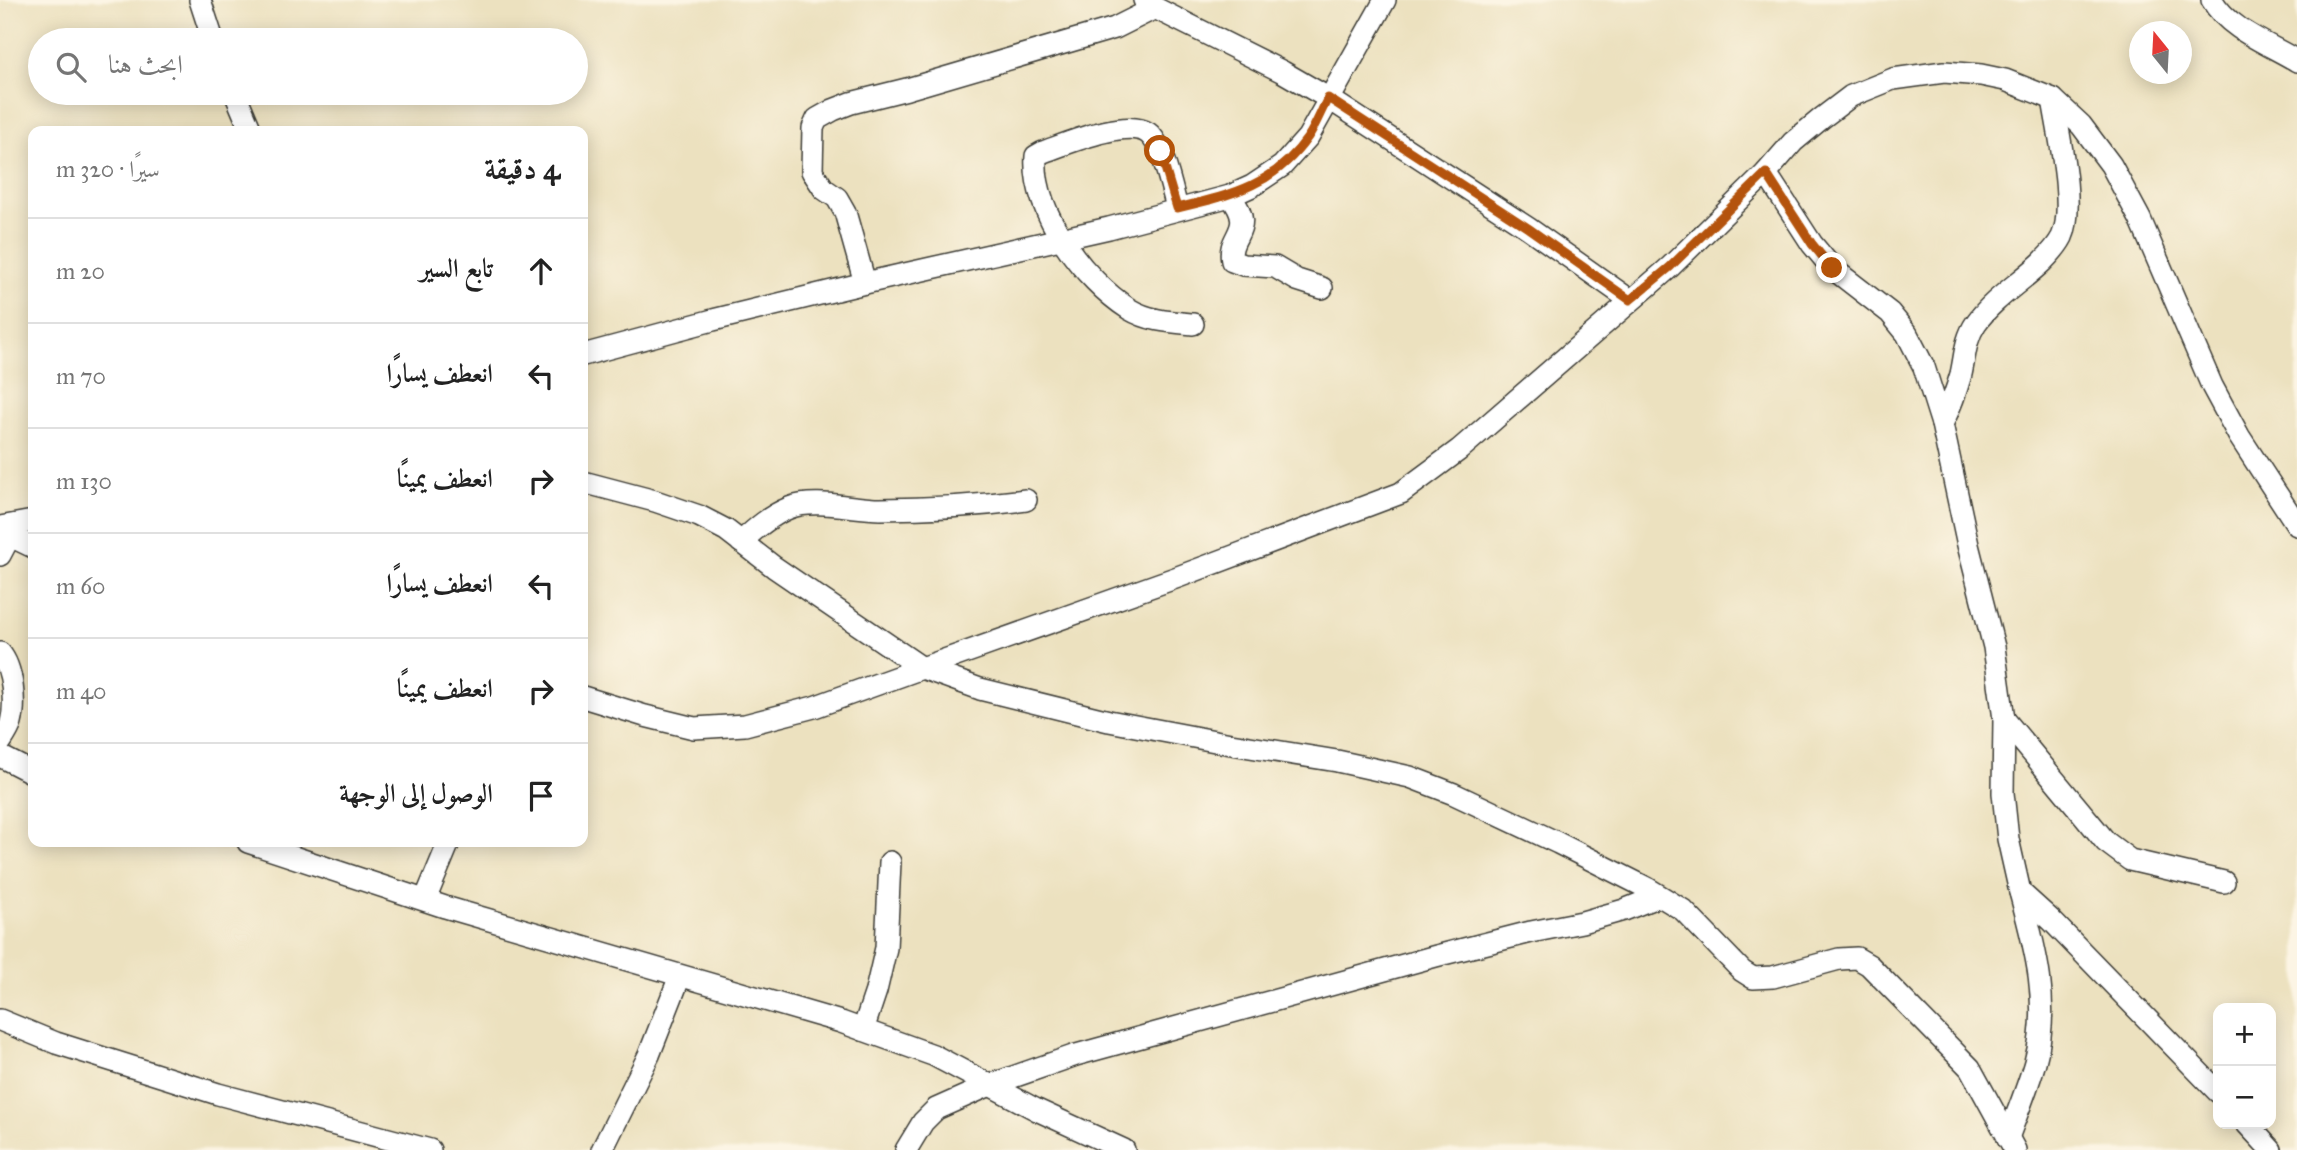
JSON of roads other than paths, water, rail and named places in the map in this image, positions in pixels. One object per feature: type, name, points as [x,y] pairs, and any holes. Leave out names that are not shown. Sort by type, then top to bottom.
[{"type":"street","points":[[200,0],[209,28]]},
{"type":"street","points":[[588,354],[713,320],[1109,228],[1230,196],[1252,186],[1282,166],[1308,137],[1385,0]]},
{"type":"street","points":[[2212,0],[2218,11],[2236,25],[2297,61]]},
{"type":"street","points":[[865,283],[845,212],[837,198],[824,189],[812,172],[813,128],[817,119],[851,103],[933,82],[1115,28],[1150,4],[1328,98],[1528,228],[1630,300]]},
{"type":"street","points":[[588,699],[694,727],[745,725],[814,707],[1191,572],[1401,492],[1459,450],[1575,351],[1670,267],[1766,173],[1793,142],[1852,96],[1893,79],[1944,72],[2005,80],[2053,99],[2081,124],[2110,165],[2140,219],[2212,386],[2239,436],[2297,525]]},
{"type":"street","points":[[1942,424],[1952,404],[1966,344],[1974,325],[2044,260],[2062,237],[2067,214],[2065,177],[2053,99]]},
{"type":"street","points":[[240,105],[249,126]]},
{"type":"street","points":[[1177,208],[1160,151],[1151,135],[1137,129],[1111,130],[1037,156],[1036,178],[1062,239],[1093,279],[1130,309],[1153,320],[1193,324]]},
{"type":"street","points":[[1766,173],[1812,244],[1832,268],[1890,313],[1906,334],[1924,367],[1942,424],[1968,545],[1994,647],[2004,719],[2003,793],[2008,839],[2035,947],[2041,987],[2042,1022],[2035,1060],[2012,1144]]},
{"type":"street","points":[[1230,196],[1237,204],[1242,230],[1230,252],[1232,261],[1243,265],[1275,267],[1322,288]]},
{"type":"street","points":[[588,483],[699,516],[726,530],[774,567],[922,668],[980,689],[1109,721],[1337,761],[1410,777],[1454,794],[1558,843],[1659,896],[1683,911],[1742,971],[1753,978],[1773,977],[1839,959],[1857,958],[1869,965],[1970,1068],[2012,1144]]},
{"type":"street","points":[[741,542],[763,522],[791,507],[826,504],[892,508],[984,505],[1026,500]]},
{"type":"street","points":[[3,531],[28,523]]},
{"type":"street","points":[[3,531],[28,544]]},
{"type":"street","points":[[0,555],[3,531]]},
{"type":"street","points":[[0,653],[8,667],[13,710],[10,726],[0,743]]},
{"type":"street","points":[[2004,719],[2116,851],[2130,860],[2224,882]]},
{"type":"street","points":[[0,756],[28,770]]},
{"type":"street","points":[[263,847],[425,900],[863,1030],[933,1055],[1037,1110],[1124,1150]]},
{"type":"street","points":[[425,900],[447,847]]},
{"type":"street","points":[[863,1030],[886,948],[890,862]]},
{"type":"street","points":[[2020,892],[2061,930],[2213,1087]]},
{"type":"street","points":[[906,1150],[923,1122],[936,1109],[990,1085],[1076,1055],[1436,956],[1624,911],[1659,896]]},
{"type":"street","points":[[601,1150],[649,1055],[680,976]]},
{"type":"street","points":[[0,1020],[56,1043],[218,1094],[430,1150]]},
{"type":"street","points":[[2252,1129],[2271,1150]]}]
